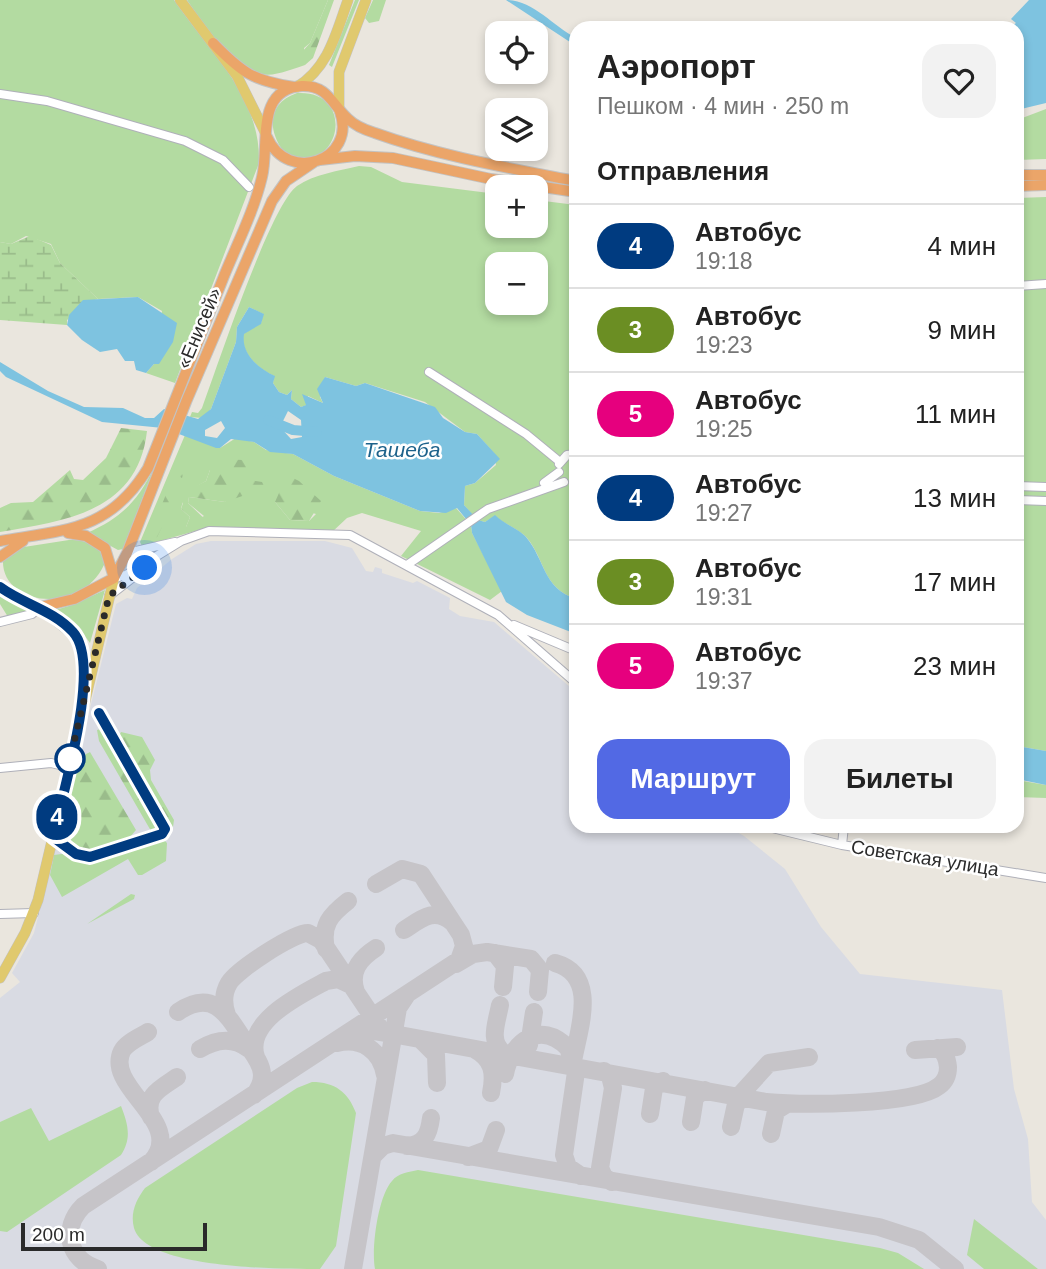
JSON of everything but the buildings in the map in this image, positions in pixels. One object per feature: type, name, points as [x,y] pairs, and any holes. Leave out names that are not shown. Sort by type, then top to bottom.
[{"type":"highway","points":[[213,43],[251,77],[320,90],[355,124],[374,133],[569,180]]},
{"type":"highway","name":"«Енисей»","points":[[114,578],[128,553],[162,448],[257,192],[268,137],[266,120],[271,104],[281,94],[297,87]]},
{"type":"highway","name":"«Енисей»","points":[[181,400],[277,192],[291,177],[334,149],[340,139],[343,125],[339,110]]},
{"type":"highway","name":"«Енисей»","points":[[268,137],[274,149],[285,159],[302,164],[355,156],[393,158],[569,191]]},
{"type":"highway","points":[[1024,176],[1046,174]]},
{"type":"highway","points":[[1024,186],[1046,185]]},
{"type":"highway","name":"«Енисей»","points":[[0,541],[65,532],[97,520],[130,495],[162,448]]},
{"type":"highway","name":"«Енисей»","points":[[65,532],[90,538],[105,548],[114,578]]},
{"type":"highway","name":"«Енисей»","points":[[0,556],[9,548],[39,536]]},
{"type":"highway","points":[[40,607],[74,598],[114,578]]},
{"type":"highway","points":[[0,587],[40,607],[72,630],[80,642],[85,690]]},
{"type":"main road","points":[[180,0],[245,89],[268,137]]},
{"type":"main road","points":[[297,87],[323,64],[348,0]]},
{"type":"main road","points":[[339,110],[339,72],[366,0]]},
{"type":"main road","points":[[0,978],[34,913],[85,690],[114,578]]},
{"type":"street","points":[[0,94],[47,101],[185,141],[223,160],[249,187]]},
{"type":"street","points":[[1024,286],[1046,284]]},
{"type":"street","points":[[429,372],[526,434],[560,462]]},
{"type":"street","points":[[407,565],[478,514],[549,481],[558,472],[560,462],[569,455]]},
{"type":"street","points":[[558,472],[564,482]]},
{"type":"street","points":[[488,509],[555,483],[569,483]]},
{"type":"street","points":[[1024,486],[1046,487]]},
{"type":"street","points":[[1024,500],[1046,501]]},
{"type":"street","points":[[128,553],[181,541],[209,531],[351,535],[485,606],[569,677]]},
{"type":"street","points":[[114,578],[126,575],[181,541]]},
{"type":"street","points":[[109,596],[181,541]]},
{"type":"street","points":[[0,622],[32,614],[40,607]]},
{"type":"street","points":[[509,624],[569,648]]},
{"type":"street","points":[[0,768],[51,763],[68,767]]},
{"type":"street","name":"Советская улица","points":[[793,833],[842,845],[1046,878]]},
{"type":"street","points":[[842,845],[844,833]]},
{"type":"street","points":[[0,914],[34,913]]},
{"type":"shaded area","points":[[211,541],[325,541],[352,548],[366,571],[373,572],[375,567],[382,569],[382,573],[413,583],[417,581],[450,598],[449,609],[460,616],[494,622],[569,686],[569,833],[739,833],[785,869],[821,927],[860,974],[1002,990],[1014,1089],[1028,1139],[1032,1202],[1046,1220],[1046,1269],[0,1269],[0,998],[20,982],[12,973],[34,933],[116,604],[127,598],[132,599],[137,588],[172,559],[196,544]]},
{"type":"green space","points":[[0,0],[174,0],[217,56],[242,95],[257,139],[259,163],[175,383],[146,373],[154,364],[162,311],[138,297],[98,299],[60,263],[51,244],[26,236],[11,244],[0,242]]},
{"type":"green space","points":[[187,0],[328,0],[310,43],[304,48],[305,65],[266,75],[250,70],[228,53]]},
{"type":"green space","points":[[328,0],[334,0],[313,58],[305,65],[301,53],[310,43]]},
{"type":"green space","points":[[355,0],[359,0],[332,67],[329,65]]},
{"type":"green space","points":[[373,0],[386,0],[379,21],[369,23],[365,18]]},
{"type":"green space","points":[[297,93],[317,96],[329,105],[335,118],[335,133],[329,146],[318,155],[302,158],[283,151],[274,134],[273,117],[276,110],[287,97]]},
{"type":"green space","points":[[1046,109],[1046,159],[1024,160],[1024,117]]},
{"type":"green space","points":[[359,166],[371,167],[402,182],[485,192],[485,238],[548,238],[548,202],[569,204],[569,596],[551,580],[524,535],[495,516],[485,522],[477,520],[464,505],[465,486],[475,483],[496,465],[494,453],[477,434],[465,432],[425,402],[365,383],[356,386],[325,377],[320,397],[323,403],[308,396],[307,405],[301,407],[291,399],[292,390],[287,395],[279,392],[273,383],[274,376],[262,369],[248,354],[243,334],[261,323],[263,314],[249,307],[237,327],[236,342],[211,409],[202,418],[190,417],[192,412],[198,413],[202,408],[259,254],[273,224],[286,200],[297,186]]},
{"type":"green space","points":[[1046,197],[1046,751],[1024,747],[1024,198]]},
{"type":"green space","points":[[30,236],[51,245],[60,263],[98,299],[91,301],[67,320],[67,325],[0,320],[0,242],[11,244]]},
{"type":"green space","points":[[121,428],[147,431],[141,458],[129,479],[114,496],[73,517],[0,532],[0,508],[11,503],[33,502],[70,470],[74,479],[83,480],[106,458]]},
{"type":"green space","points":[[185,435],[220,448],[236,438],[254,442],[266,450],[293,454],[334,476],[420,511],[439,513],[456,508],[471,525],[472,533],[502,591],[490,600],[401,556],[421,531],[362,513],[347,518],[331,533],[222,527],[199,530],[142,546],[140,542]],"holes":[[[210,470],[248,480],[225,502],[189,497],[188,503],[204,516],[186,527],[190,517],[181,509],[183,503],[190,492],[206,481]],[[275,502],[316,514],[309,521],[290,520]]]},
{"type":"green space","points":[[185,456],[190,463],[180,467],[184,471],[182,478],[170,471]]},
{"type":"green space","points":[[224,459],[260,461],[249,480],[262,482],[265,488],[225,502],[189,497],[188,503],[211,525],[186,527],[190,517],[181,509],[183,503],[179,494],[206,481],[210,470]]},
{"type":"green space","points":[[154,468],[123,549],[118,550],[87,533],[127,508]]},
{"type":"green space","points":[[287,475],[299,481],[321,501],[309,521],[290,520],[275,502]]},
{"type":"green space","points":[[175,491],[176,499],[156,539],[152,539],[149,536],[167,492]]},
{"type":"green space","points":[[69,540],[91,544],[106,560],[95,578],[81,591],[46,599],[29,595],[15,587],[6,575],[3,559],[24,547]]},
{"type":"green space","points":[[105,590],[90,643],[79,628],[49,612],[72,605]]},
{"type":"green space","points":[[0,593],[33,611],[8,617],[0,604]]},
{"type":"green space","points":[[101,729],[158,827],[156,832],[151,831],[99,741],[97,730]]},
{"type":"green space","points":[[121,732],[142,737],[155,760],[150,770],[151,780],[174,820],[173,827],[167,825],[118,738]]},
{"type":"green space","points":[[90,752],[136,830],[130,837],[88,852],[75,845],[68,835],[64,811],[78,758]]},
{"type":"green space","points":[[1024,781],[1046,785],[1046,798],[1024,797]]},
{"type":"green space","points":[[162,838],[167,843],[166,861],[142,875],[138,875],[128,859],[62,897],[50,875],[54,855],[69,853],[91,864]]},
{"type":"green space","points":[[131,894],[135,895],[134,899],[87,924]]},
{"type":"green space","points":[[312,1082],[334,1086],[340,1090],[349,1099],[356,1113],[336,1246],[320,1269],[216,1264],[162,1252],[144,1242],[134,1228],[133,1212],[145,1188],[297,1088]]},
{"type":"green space","points":[[121,1106],[128,1131],[127,1143],[121,1155],[7,1232],[0,1231],[0,1122],[31,1108],[49,1141]]},
{"type":"green space","points":[[418,1170],[880,1248],[898,1253],[924,1269],[375,1269],[377,1223],[387,1188],[397,1176]]},
{"type":"green space","points":[[974,1219],[1038,1269],[984,1269],[967,1255]]},
{"type":"water","points":[[506,0],[525,4],[569,34],[569,41],[548,28],[548,21],[538,21]]},
{"type":"water","points":[[1029,0],[1046,0],[1046,103],[1024,108],[1024,21],[1011,19]]},
{"type":"water","points":[[138,297],[177,323],[173,342],[159,364],[154,364],[146,373],[136,370],[134,361],[125,361],[117,349],[100,352],[82,340],[67,325],[69,315],[83,300]]},
{"type":"water","name":"Ташеба","points":[[249,307],[264,314],[261,324],[244,334],[245,348],[252,360],[275,376],[273,383],[279,392],[287,395],[292,390],[291,399],[301,407],[306,405],[302,394],[323,403],[317,389],[325,377],[356,386],[365,383],[435,407],[443,418],[465,432],[477,434],[500,459],[475,483],[465,486],[464,505],[478,520],[485,522],[495,515],[526,537],[551,580],[569,596],[569,631],[527,615],[506,602],[472,533],[471,525],[457,508],[446,513],[420,511],[334,476],[293,454],[270,452],[254,442],[231,439],[216,448],[163,428],[102,422],[6,377],[0,371],[0,362],[48,391],[84,407],[123,408],[145,418],[154,418],[164,409],[198,419],[211,409],[236,342],[237,327]],"holes":[[[288,411],[301,420],[302,437],[291,439],[280,427]],[[221,421],[225,428],[217,438],[205,436],[205,430]]]},
{"type":"water","points":[[1024,747],[1046,751],[1046,785],[1024,780]]},
{"type":"waterway","name":"Ташеба","points":[[268,420],[293,430],[317,432]]},
{"type":"taxiway","points":[[98,1269],[80,1258],[71,1242],[72,1224],[83,1206],[459,960],[464,946],[461,935],[421,874],[402,869],[376,884]]},
{"type":"taxiway","points":[[326,949],[325,933],[328,921],[348,901]]},
{"type":"taxiway","points":[[404,930],[433,915],[452,922]]},
{"type":"taxiway","points":[[227,1015],[225,995],[234,977],[279,945],[308,933],[321,940],[378,1025]]},
{"type":"taxiway","points":[[356,992],[354,978],[357,967],[376,948]]},
{"type":"taxiway","points":[[456,964],[473,954],[487,952],[531,959],[540,970],[538,992]]},
{"type":"taxiway","points":[[495,953],[505,966],[503,987]]},
{"type":"taxiway","points":[[555,963],[569,969],[582,991],[582,1019],[573,1061]]},
{"type":"taxiway","points":[[256,1057],[254,1044],[258,1032],[277,1011],[326,981],[338,979],[351,985]]},
{"type":"taxiway","points":[[353,1269],[398,1008],[406,996]]},
{"type":"taxiway","points":[[178,1012],[190,1005],[201,1003],[218,1007],[225,1014],[260,1066],[261,1081],[254,1095]]},
{"type":"taxiway","points":[[500,1005],[495,1037],[504,1053]]},
{"type":"taxiway","points":[[529,1045],[534,1012]]},
{"type":"taxiway","points":[[353,1031],[362,1029],[393,1034],[782,1103],[856,1103],[926,1093],[939,1086],[947,1075],[946,1058],[938,1048]]},
{"type":"taxiway","points":[[148,1032],[124,1048],[120,1065],[124,1078],[160,1133],[160,1148],[151,1162]]},
{"type":"taxiway","points":[[505,1074],[513,1052],[528,1038],[547,1035],[558,1039],[568,1048],[576,1072],[564,1155],[568,1167],[581,1176]]},
{"type":"taxiway","points":[[420,1039],[436,1055],[437,1083]]},
{"type":"taxiway","points":[[200,1049],[225,1041],[249,1049]]},
{"type":"taxiway","points":[[337,1043],[354,1042],[369,1048],[379,1059],[385,1075]]},
{"type":"taxiway","points":[[915,1050],[957,1047]]},
{"type":"taxiway","points":[[474,1049],[485,1057],[491,1067],[491,1093]]},
{"type":"taxiway","points":[[739,1096],[769,1063],[809,1057]]},
{"type":"taxiway","points":[[604,1071],[610,1076],[613,1088],[600,1168],[604,1177],[612,1182]]},
{"type":"taxiway","points":[[151,1117],[149,1109],[155,1093],[177,1077]]},
{"type":"taxiway","points":[[650,1114],[654,1088],[663,1081]]},
{"type":"taxiway","points":[[691,1122],[695,1097],[705,1090]]},
{"type":"taxiway","points":[[731,1127],[736,1104],[744,1097]]},
{"type":"taxiway","points":[[771,1134],[776,1111],[787,1104]]},
{"type":"taxiway","points":[[407,1146],[418,1143],[425,1137],[431,1118]]},
{"type":"taxiway","points":[[468,1157],[489,1149],[496,1130]]},
{"type":"taxiway","points":[[373,1156],[383,1146],[393,1143],[879,1227],[919,1240],[955,1269]]},
{"type":"bus line","name":"4","points":[[0,587],[24,602],[40,607],[72,630],[80,642],[85,664],[85,690],[53,837],[76,854],[90,857],[162,834],[165,829],[99,713]]},
{"type":"route","points":[[70,759],[68,767],[109,596],[145,568]]}]
